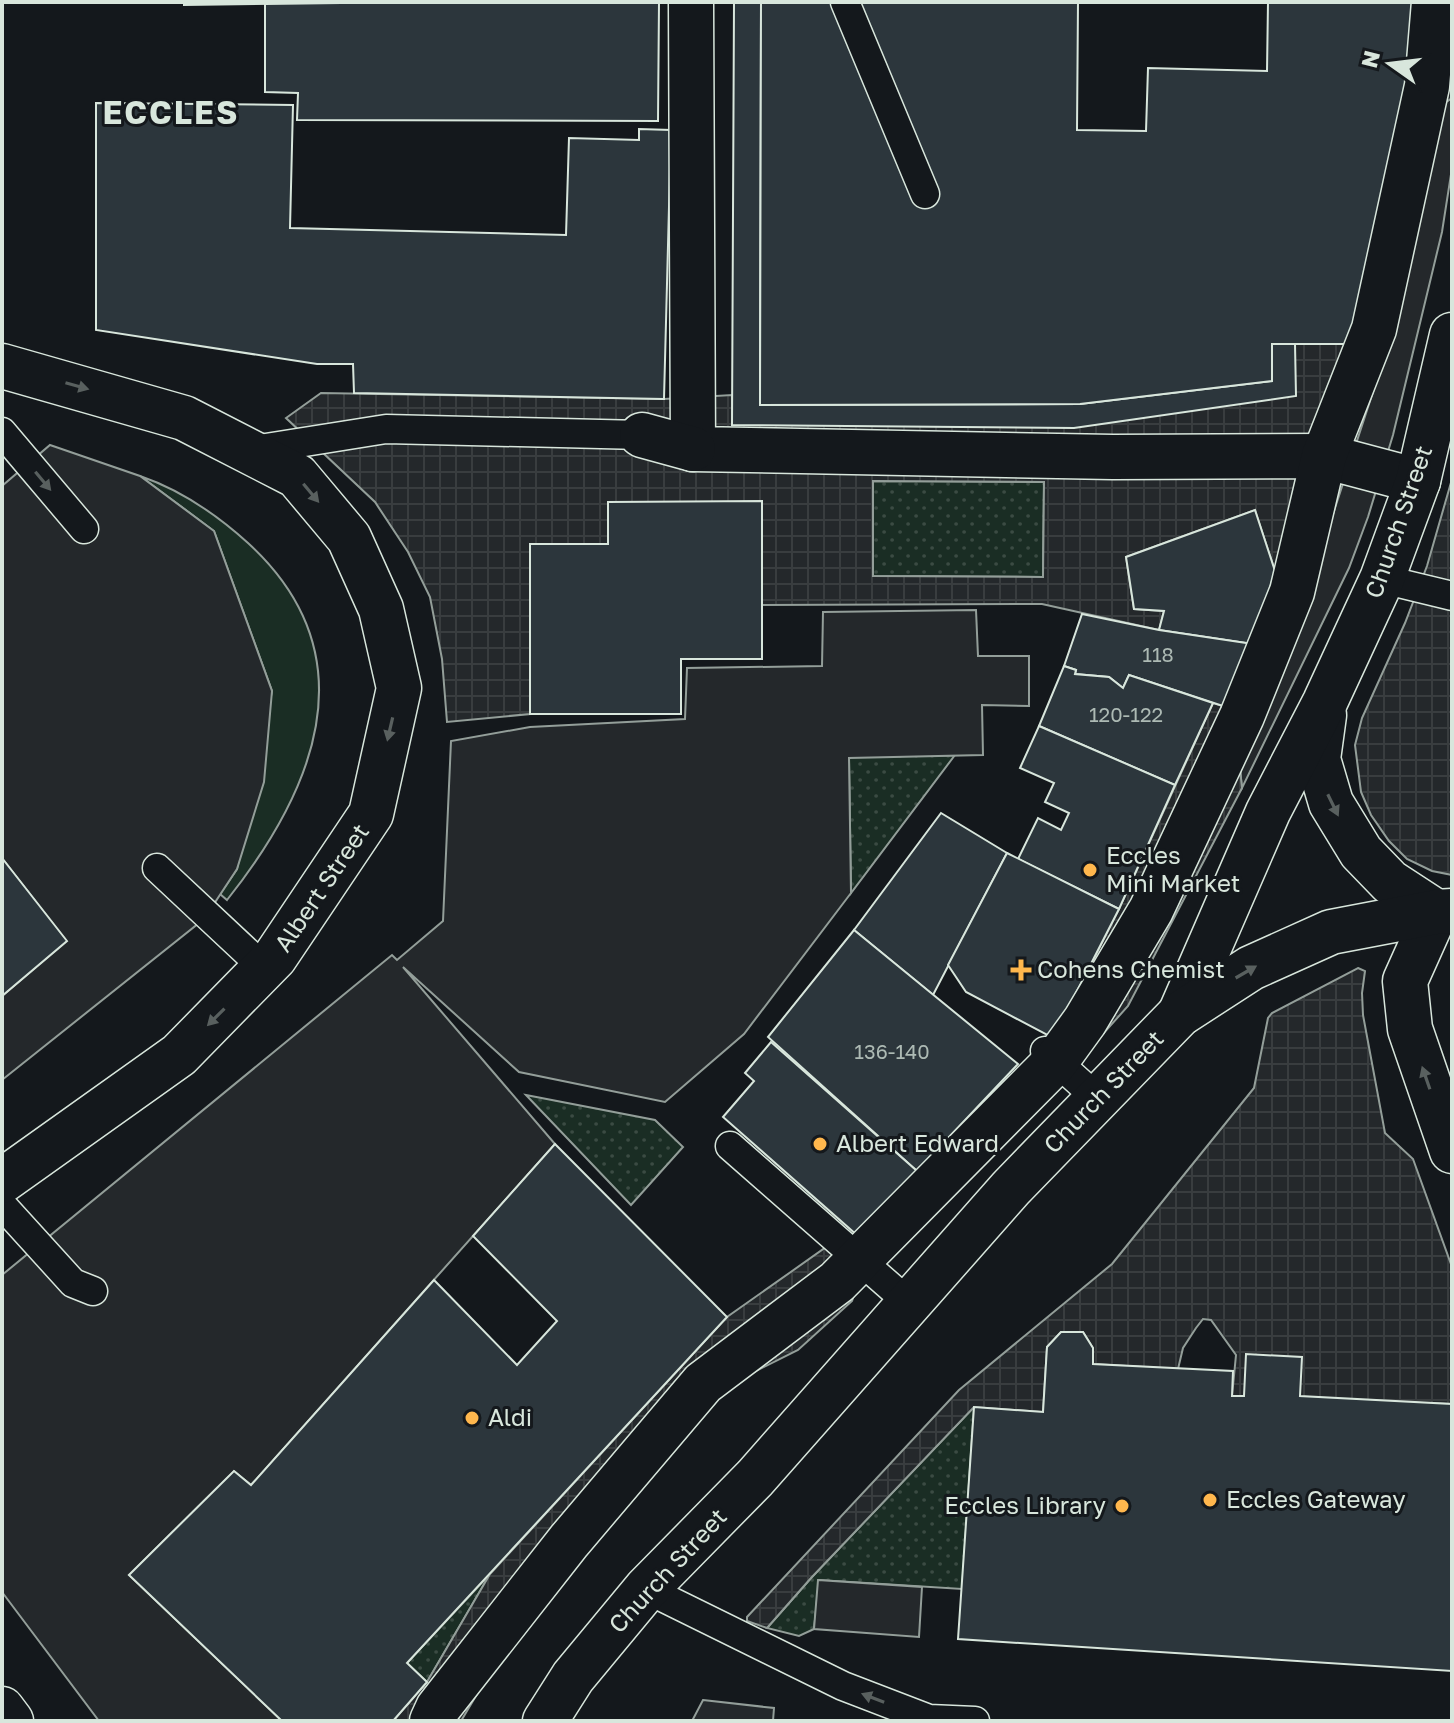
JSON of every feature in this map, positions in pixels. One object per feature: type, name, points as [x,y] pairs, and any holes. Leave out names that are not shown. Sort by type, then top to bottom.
[{"type":"street","points":[[691,2],[693,449]]},
{"type":"street","points":[[432,1721],[438,1708],[569,1541],[703,1383],[837,1282],[1049,1055],[1085,1021],[1151,910],[1242,716],[1292,592],[1324,456],[1374,329],[1427,86],[1434,2]]},
{"type":"street","name":"Church Street","points":[[545,1721],[573,1677],[646,1589],[755,1478],[1011,1188],[1180,1014],[1268,812],[1325,702],[1382,579],[1418,481],[1452,335]]},
{"type":"street","name":"Albert Street","points":[[2,366],[184,418],[297,476],[349,538],[381,609],[399,688],[371,814],[275,957],[179,1055],[2,1181]]},
{"type":"street","points":[[642,435],[693,449],[1113,457],[1324,456],[1418,481]]},
{"type":"street","points":[[1325,702],[1318,759],[1331,803],[1361,852],[1390,882],[1444,912]]},
{"type":"street","points":[[1180,1014],[1251,968],[1331,932],[1444,912]]},
{"type":"street","points":[[1444,912],[1405,981],[1410,1029],[1452,1151]]},
{"type":"street","points":[[2,1709],[11,1721]]},
{"type":"lane","points":[[845,2],[925,194]]},
{"type":"lane","points":[[248,451],[386,429],[642,435]]},
{"type":"lane","points":[[2,432],[84,529]]},
{"type":"lane","points":[[1382,579],[1452,596]]},
{"type":"lane","points":[[157,868],[265,969]]},
{"type":"lane","points":[[1049,1055],[1098,1099]]},
{"type":"lane","points":[[730,1146],[909,1303]]},
{"type":"lane","points":[[2,1205],[73,1283],[93,1291]]},
{"type":"lane","points":[[646,1589],[843,1686],[929,1719],[975,1721]]},
{"type":"green space","points":[[140,476],[170,488],[197,504],[248,543],[286,586],[309,630],[318,676],[317,722],[305,767],[285,813],[227,900],[220,894],[237,869],[272,691],[214,531]]},
{"type":"green space","points":[[873,481],[1044,482],[1043,577],[872,576]]},
{"type":"green space","points":[[955,755],[851,893],[849,757]]},
{"type":"green space","points":[[526,1095],[655,1120],[683,1147],[631,1205]]},
{"type":"green space","points":[[974,1407],[962,1589],[819,1580],[814,1629],[799,1636],[767,1628],[811,1578]]},
{"type":"green space","points":[[490,1574],[427,1682],[407,1663]]},
{"type":"shaded area","points":[[1452,2],[1452,98],[1443,104],[1388,346],[1316,566],[1238,750],[1242,788],[1128,1006],[1085,1054],[1056,1034],[1119,909],[1213,703],[1229,708],[1275,571],[1255,510],[1126,557],[1134,609],[1164,611],[1159,630],[1042,604],[761,605],[762,502],[609,502],[608,544],[530,544],[530,714],[447,722],[442,659],[430,597],[408,552],[375,502],[286,418],[321,393],[664,399],[732,395],[733,425],[1295,344]],"holes":[[[873,481],[1044,482],[1043,577],[873,576]]]},
{"type":"shaded area","points":[[1452,98],[1452,168],[1442,232],[1393,435],[1349,568],[1242,788],[1238,750],[1443,104]]},
{"type":"shaded area","points":[[50,445],[140,476],[214,531],[272,691],[264,782],[237,869],[204,919],[2,1080],[2,996],[66,941],[2,858],[2,486]]},
{"type":"shaded area","points":[[1452,479],[1452,875],[1432,871],[1407,859],[1389,841],[1371,815],[1361,792],[1355,745],[1362,718],[1427,566]]},
{"type":"shaded area","points":[[976,610],[978,656],[1029,656],[1029,706],[982,705],[983,755],[849,758],[851,893],[744,1034],[665,1102],[519,1072],[403,967],[555,1144],[251,1485],[234,1471],[129,1575],[282,1721],[99,1721],[2,1592],[2,1275],[392,955],[397,960],[443,921],[451,741],[530,727],[685,719],[687,668],[822,666],[823,612]]},
{"type":"shaded area","points":[[1358,968],[1365,971],[1363,1015],[1385,1133],[1413,1159],[1452,1267],[1452,1404],[1232,1396],[1236,1355],[1211,1320],[1203,1319],[1196,1328],[1183,1348],[1178,1369],[1093,1364],[1093,1348],[1083,1332],[1061,1332],[1047,1347],[1043,1412],[974,1407],[767,1628],[747,1621],[747,1617],[959,1390],[1112,1264],[1254,1088],[1268,1018],[1272,1013]]},
{"type":"shaded area","points":[[829,1245],[858,1284],[852,1301],[798,1350],[712,1393],[489,1674],[461,1721],[393,1721],[427,1682],[490,1574],[727,1317]]},
{"type":"shaded area","points":[[818,1580],[922,1587],[919,1637],[814,1629]]},
{"type":"shaded area","points":[[703,1700],[774,1708],[773,1721],[692,1721]]},
{"type":"building","points":[[184,2],[418,2],[184,5]]},
{"type":"building","points":[[659,2],[658,121],[297,120],[298,93],[265,92],[265,4]]},
{"type":"building","points":[[734,2],[761,2],[760,405],[1080,404],[1272,381],[1272,344],[1295,344],[1296,396],[1074,428],[732,425]]},
{"type":"building","points":[[761,2],[1078,2],[1077,130],[1146,131],[1148,68],[1267,71],[1268,2],[1418,2],[1415,72],[1349,344],[1272,344],[1272,381],[1080,404],[760,405]]},
{"type":"building","points":[[96,103],[293,105],[290,228],[566,235],[569,138],[639,140],[639,129],[671,130],[664,399],[354,393],[353,364],[317,364],[96,330]]},
{"type":"building","points":[[762,501],[762,659],[681,659],[681,714],[530,714],[530,544],[608,544],[608,502]]},
{"type":"building","points":[[1255,510],[1275,571],[1253,644],[1159,630],[1164,611],[1134,609],[1126,557]]},
{"type":"building","points":[[1082,614],[1159,630],[1253,644],[1229,708],[1129,675],[1123,688],[1109,677],[1075,674],[1076,670],[1064,666]]},
{"type":"building","points":[[1064,666],[1076,670],[1075,674],[1109,677],[1123,688],[1129,675],[1213,703],[1175,785],[1039,726]]},
{"type":"building","points":[[1039,726],[1175,785],[1119,909],[1018,859],[1038,818],[1061,830],[1069,813],[1045,802],[1054,783],[1020,768]]},
{"type":"building","points":[[941,813],[1007,853],[933,995],[854,930]]},
{"type":"building","points":[[1007,853],[1119,909],[1053,1038],[966,992],[948,965]]},
{"type":"building","points":[[2,858],[67,941],[2,996]]},
{"type":"building","points":[[854,930],[1018,1064],[917,1171],[768,1037]]},
{"type":"building","name":"Albert Edward","points":[[771,1042],[917,1171],[858,1236],[723,1117],[754,1081],[745,1073]]},
{"type":"building","name":"Aldi","points":[[555,1144],[727,1317],[407,1663],[427,1682],[393,1721],[282,1721],[129,1575],[234,1471],[251,1485],[434,1280],[517,1365],[557,1321],[473,1236]]},
{"type":"building","name":"Eccles Gateway","points":[[1061,1332],[1083,1332],[1093,1348],[1093,1364],[1233,1371],[1232,1396],[1244,1396],[1246,1354],[1302,1357],[1300,1396],[1452,1404],[1452,1671],[958,1639],[974,1407],[1043,1412],[1047,1347]]},
{"type":"place","name":"Eccles Mini Market","points":[[1090,870]]},
{"type":"place","name":"Cohens Chemist","points":[[1021,970]]},
{"type":"place","name":"Albert Edward","points":[[820,1144]]},
{"type":"place","name":"Aldi","points":[[472,1418]]},
{"type":"place","name":"Eccles Gateway","points":[[1210,1500]]},
{"type":"place","name":"Eccles Library","points":[[1122,1506]]},
{"type":"district","name":"ECCLES","points":[[171,113]]}]
